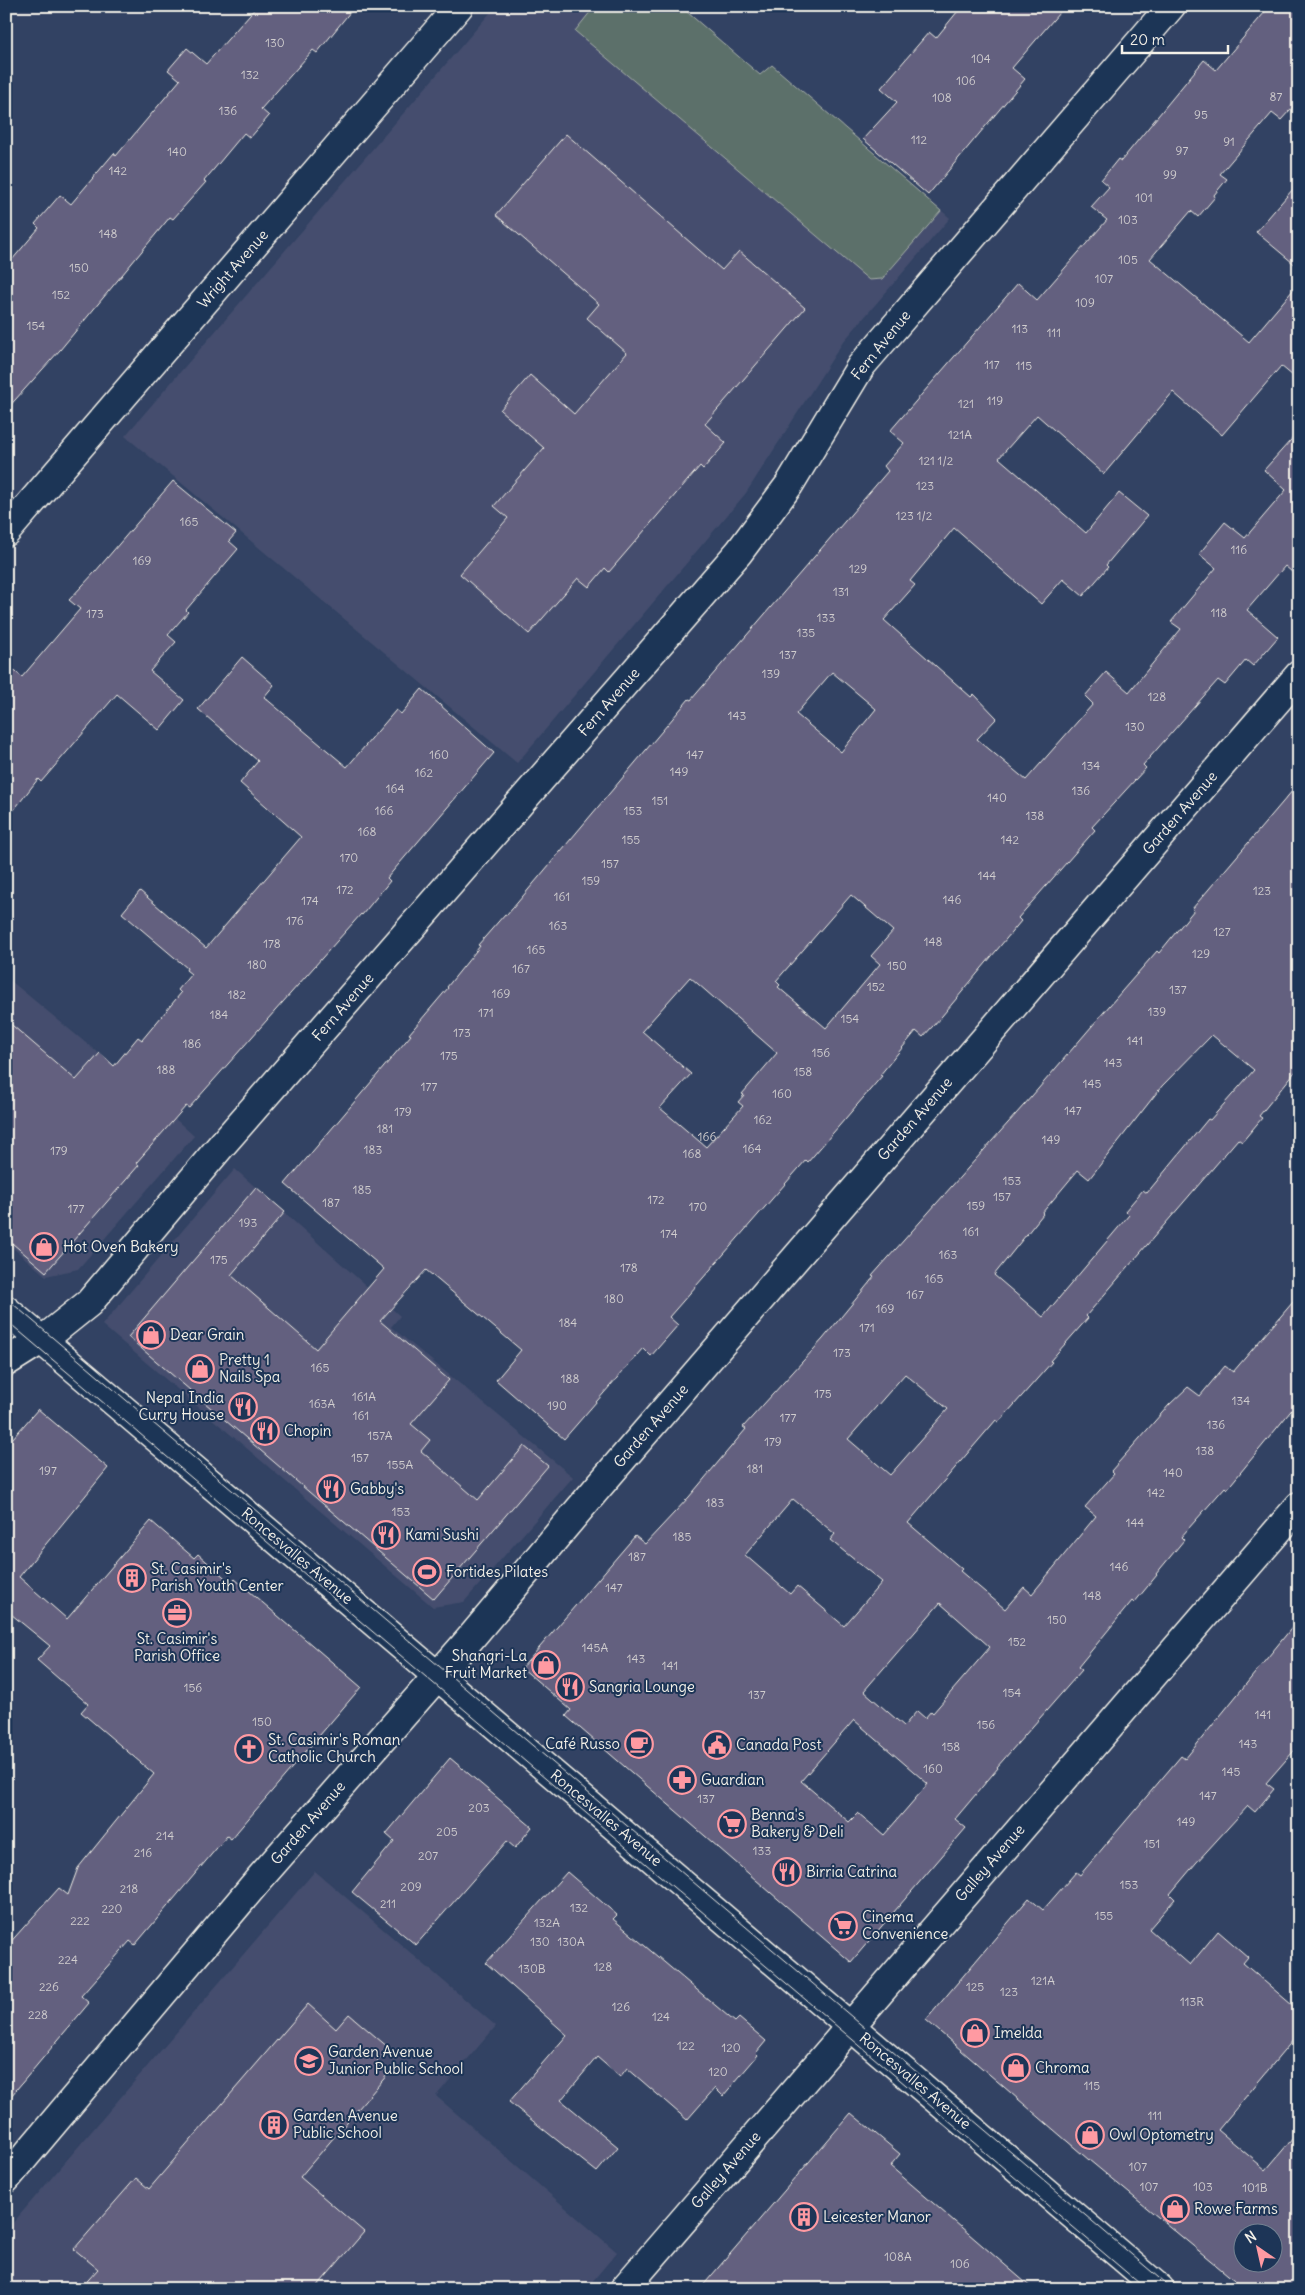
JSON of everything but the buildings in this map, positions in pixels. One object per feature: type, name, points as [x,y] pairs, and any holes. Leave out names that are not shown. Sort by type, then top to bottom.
[{"type":"street","name":"Wright Avenue","points":[[6,532],[459,6]]},
{"type":"street","name":"Fern Avenue","points":[[6,1362],[42,1340],[89,1303],[220,1147],[740,552],[790,485],[861,366],[1171,6]]},
{"type":"street","name":"Garden Avenue","points":[[6,2179],[260,1878],[1299,675]]},
{"type":"street","name":"Roncesvalles Avenue","points":[[6,1310],[1160,2289]]},
{"type":"street","name":"Galley Avenue","points":[[624,2289],[1299,1506]]},
{"type":"shaded area","points":[[496,6],[681,6],[760,75],[772,65],[950,218],[843,342],[746,493],[517,763],[125,436]]},
{"type":"shaded area","points":[[6,977],[150,1096],[194,1136],[78,1269],[46,1276],[6,1242]]},
{"type":"shaded area","points":[[235,1169],[400,1316],[391,1327],[573,1477],[464,1602],[433,1607],[102,1325]]},
{"type":"shaded area","name":"Garden Avenue Junior Public School","points":[[315,1871],[496,2026],[436,2096],[617,2252],[586,2289],[6,2289],[6,2231]]},
{"type":"green space","points":[[595,6],[680,6],[760,75],[772,65],[941,211],[882,279],[869,280],[575,31]]},
{"type":"tram line","points":[[6,1298],[1172,2289]]},
{"type":"tram line","points":[[6,1320],[1146,2289]]},
{"type":"place","name":"Hot Oven Bakery","points":[[44,1247]]},
{"type":"place","name":"Dear Grain","points":[[151,1335]]},
{"type":"place","name":"Pretty 1 Nails Spa","points":[[200,1369]]},
{"type":"place","name":"Nepal India Curry House","points":[[243,1407]]},
{"type":"place","name":"Chopin","points":[[265,1431]]},
{"type":"place","name":"Gabby's","points":[[331,1489]]},
{"type":"place","name":"Kami Sushi","points":[[386,1535]]},
{"type":"place","name":"Fortides Pilates","points":[[427,1572]]},
{"type":"place","name":"St. Casimir's Parish Youth Center","points":[[132,1578]]},
{"type":"place","name":"St. Casimir's Parish Office","points":[[177,1613]]},
{"type":"place","name":"Shangri-La Fruit Market","points":[[546,1665]]},
{"type":"place","name":"Sangria Lounge","points":[[570,1687]]},
{"type":"place","name":"Café Russo","points":[[639,1744]]},
{"type":"place","name":"Canada Post","points":[[717,1745]]},
{"type":"place","name":"St. Casimir's Roman Catholic Church","points":[[249,1749]]},
{"type":"place","name":"Guardian","points":[[682,1780]]},
{"type":"place","name":"Benna's Bakery & Deli","points":[[732,1824]]},
{"type":"place","name":"Birria Catrina","points":[[787,1872]]},
{"type":"place","name":"Cinema Convenience","points":[[843,1926]]},
{"type":"place","name":"Imelda","points":[[975,2033]]},
{"type":"place","name":"Garden Avenue Junior Public School","points":[[309,2061]]},
{"type":"place","name":"Chroma","points":[[1016,2068]]},
{"type":"place","name":"Garden Avenue Public School","points":[[274,2125]]},
{"type":"place","name":"Owl Optometry","points":[[1090,2135]]},
{"type":"place","name":"Rowe Farms","points":[[1175,2209]]},
{"type":"place","name":"Leicester Manor","points":[[804,2217]]}]
